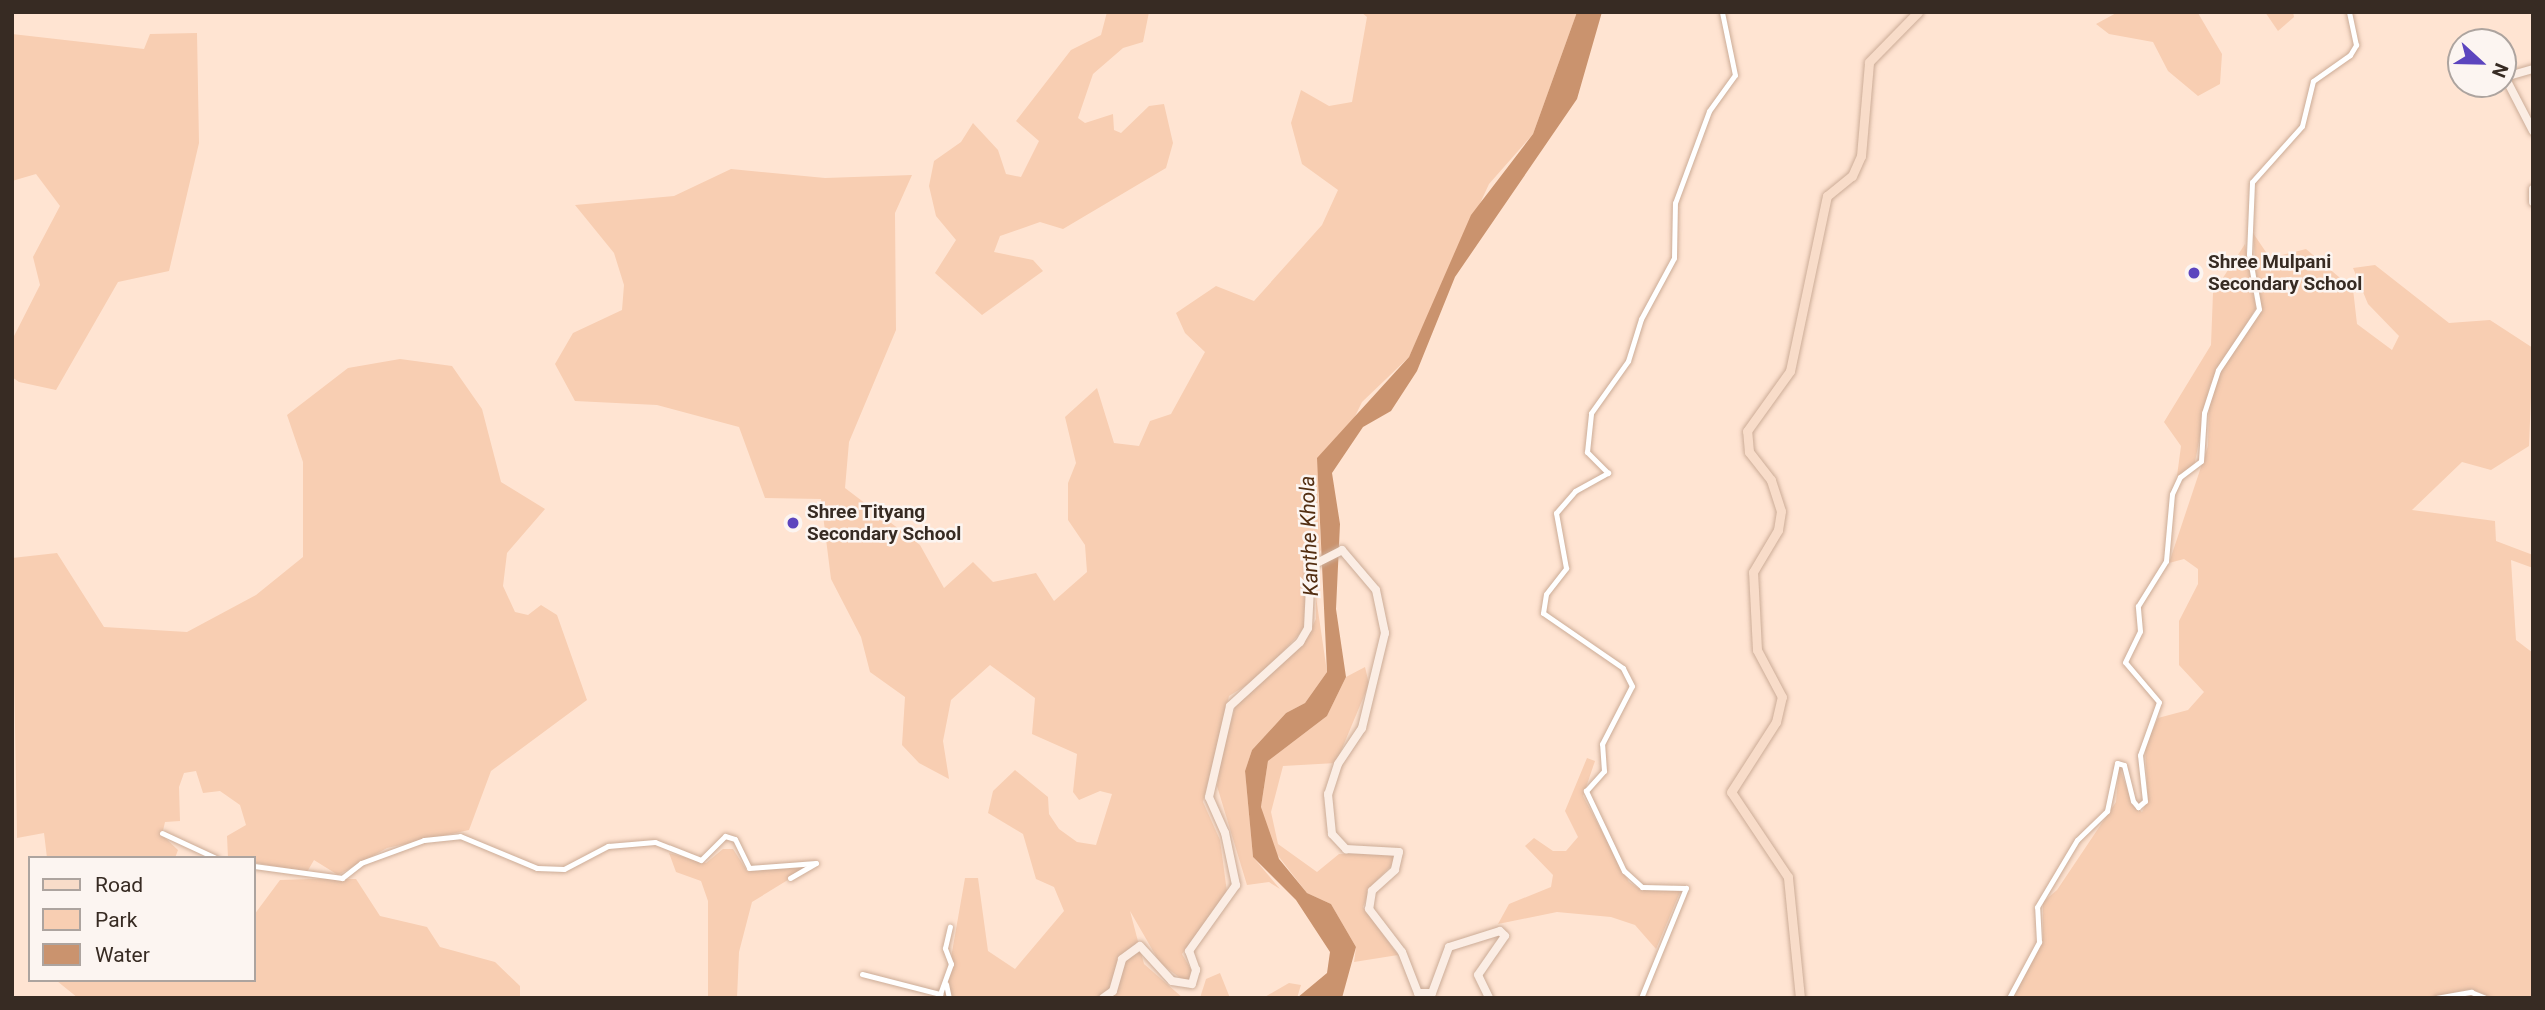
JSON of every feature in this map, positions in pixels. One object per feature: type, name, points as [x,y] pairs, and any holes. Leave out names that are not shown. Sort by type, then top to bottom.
[{"type":"main road","points":[[1800,998],[1788,877],[1731,792],[1776,722],[1782,697],[1757,650],[1754,572],[1778,530],[1781,511],[1771,480],[1749,452],[1747,431],[1790,371],[1827,197],[1830,188],[1853,176],[1861,156],[1869,62],[1918,12]]},
{"type":"street","points":[[1641,998],[1686,888],[1642,887],[1624,870],[1586,791],[1604,771],[1602,744],[1632,686],[1623,668],[1543,613],[1546,594],[1566,568],[1556,513],[1575,491],[1608,473],[1587,452],[1591,413],[1628,361],[1641,319],[1674,258],[1675,203],[1709,111],[1735,75],[1722,12]]},
{"type":"street","points":[[2009,998],[2039,942],[2037,908],[2077,840],[2107,811],[2117,763],[2124,765],[2133,800],[2138,807],[2145,801],[2140,755],[2158,702],[2125,663],[2140,631],[2138,606],[2166,561],[2172,494],[2180,477],[2201,461],[2204,413],[2218,370],[2259,309],[2249,254],[2252,182],[2302,126],[2313,82],[2350,55],[2356,45],[2349,12]]},
{"type":"street","points":[[2533,69],[2505,77],[2533,131]]},
{"type":"street","points":[[2533,189],[2533,202]]},
{"type":"street","points":[[1103,998],[1112,991],[1122,959],[1140,946],[1172,981],[1192,984],[1196,970],[1189,951],[1236,885],[1228,842],[1209,797],[1230,706],[1308,628],[1311,566],[1342,550],[1376,590],[1385,633],[1362,728],[1338,764],[1328,794],[1332,834],[1346,849],[1399,852],[1395,870],[1372,891],[1368,909],[1402,952],[1418,993],[1432,993],[1449,947],[1500,931],[1505,936],[1478,975],[1489,998]]},
{"type":"street","points":[[162,833],[212,856]]},
{"type":"street","points":[[256,866],[342,878],[361,863],[424,841],[460,836],[537,868],[564,869],[608,846],[655,842],[701,860],[725,836],[735,839],[749,868],[816,863],[790,878]]},
{"type":"street","points":[[948,998],[946,983],[950,927]]},
{"type":"street","points":[[862,974],[935,994],[946,983]]},
{"type":"street","points":[[2436,998],[2471,992],[2486,998]]},
{"type":"green space","points":[[1107,12],[1149,12],[1143,42],[1123,48],[1093,74],[1078,118],[1085,123],[1113,114],[1114,130],[1121,133],[1149,106],[1164,104],[1173,143],[1166,168],[1063,229],[1040,222],[1000,236],[994,252],[1033,260],[1043,271],[982,315],[935,273],[956,240],[936,216],[929,186],[934,161],[961,142],[973,123],[998,150],[1006,174],[1021,177],[1039,141],[1016,121],[1071,50],[1101,35]]},
{"type":"green space","points":[[1361,12],[1577,12],[1533,134],[1489,184],[1409,357],[1362,402],[1318,493],[1321,550],[1306,571],[1304,629],[1258,678],[1229,696],[1203,802],[1220,840],[1227,892],[1182,954],[1192,971],[1187,983],[1160,963],[1130,911],[1144,964],[1183,998],[944,998],[965,878],[978,878],[988,951],[1015,969],[1064,911],[1054,887],[1036,879],[1023,834],[988,813],[993,791],[1015,770],[1048,797],[1049,814],[1059,829],[1077,842],[1096,845],[1112,794],[1100,791],[1079,800],[1073,792],[1077,754],[1032,734],[1035,698],[990,665],[951,700],[943,741],[949,779],[919,763],[902,745],[905,697],[870,672],[861,637],[831,579],[821,499],[765,498],[739,427],[657,405],[575,401],[555,364],[573,333],[622,310],[624,285],[614,253],[575,205],[674,196],[731,169],[825,178],[912,175],[895,213],[896,330],[849,442],[845,488],[920,545],[944,588],[973,562],[993,582],[1036,573],[1054,601],[1087,572],[1085,545],[1068,520],[1068,483],[1076,463],[1065,417],[1097,388],[1114,443],[1139,446],[1150,421],[1171,414],[1205,352],[1185,333],[1176,313],[1216,286],[1254,301],[1322,225],[1338,190],[1302,164],[1291,123],[1301,90],[1329,106],[1352,102],[1367,17]]},
{"type":"green space","points":[[2118,12],[2198,13],[2222,54],[2220,84],[2198,96],[2168,71],[2153,42],[2109,34],[2096,24]]},
{"type":"green space","points":[[2265,12],[2293,12],[2294,17],[2278,31]]},
{"type":"green space","points":[[197,33],[199,143],[169,271],[118,282],[56,390],[19,382],[12,377],[12,340],[40,285],[33,257],[60,206],[36,174],[12,181],[12,34],[144,49],[150,34]]},
{"type":"green space","points":[[2253,233],[2270,258],[2306,249],[2353,289],[2357,324],[2392,350],[2399,336],[2368,304],[2353,268],[2375,265],[2449,323],[2490,320],[2533,348],[2529,446],[2491,470],[2462,462],[2412,510],[2495,521],[2496,541],[2533,555],[2533,568],[2511,560],[2516,640],[2533,653],[2533,998],[2494,998],[2471,989],[2425,998],[2013,998],[2014,984],[2043,939],[2043,902],[2057,890],[2116,802],[2119,766],[2133,805],[2142,812],[2148,800],[2145,747],[2158,718],[2188,710],[2204,692],[2179,665],[2179,621],[2198,584],[2198,569],[2184,559],[2169,563],[2208,446],[2209,400],[2222,367],[2259,313]]},
{"type":"green space","points":[[2245,244],[2256,308],[2210,385],[2194,467],[2177,476],[2181,446],[2164,422],[2211,345],[2213,293]]},
{"type":"green space","points":[[400,359],[452,366],[482,409],[501,482],[545,509],[507,553],[503,586],[515,612],[528,615],[541,605],[557,615],[587,700],[491,771],[469,830],[387,848],[338,875],[314,860],[307,872],[256,863],[256,856],[228,856],[227,836],[246,825],[240,805],[220,791],[203,793],[196,771],[184,773],[179,787],[180,821],[165,822],[162,835],[178,850],[176,856],[47,856],[44,833],[17,838],[12,558],[57,553],[104,627],[187,632],[256,595],[303,557],[303,462],[287,415],[348,368]]},
{"type":"green space","points":[[1316,597],[1327,672],[1305,703],[1286,713],[1252,750],[1245,771],[1253,857],[1280,889],[1269,882],[1247,885],[1217,786],[1222,754],[1236,704],[1304,643],[1316,619]]},
{"type":"green space","points":[[1365,667],[1369,684],[1336,763],[1283,766],[1271,812],[1278,844],[1317,872],[1339,854],[1393,853],[1394,863],[1372,885],[1363,907],[1398,955],[1354,962],[1356,947],[1331,904],[1307,893],[1268,843],[1261,807],[1268,761],[1327,716],[1346,677]]},
{"type":"green space","points":[[1587,758],[1595,761],[1583,796],[1629,882],[1638,888],[1672,885],[1680,892],[1656,949],[1635,925],[1611,917],[1557,912],[1498,924],[1509,904],[1551,887],[1553,875],[1525,846],[1534,838],[1553,851],[1566,851],[1578,837],[1565,811]]},
{"type":"green space","points":[[723,849],[733,849],[747,871],[809,867],[752,902],[739,952],[737,998],[708,998],[708,901],[701,881],[676,872],[669,853],[706,863]]},
{"type":"green space","points":[[356,879],[380,916],[427,927],[440,947],[495,962],[520,986],[520,998],[78,998],[58,982],[256,982],[256,912],[280,880]]},
{"type":"green space","points":[[1220,973],[1230,998],[1200,998],[1206,979]]},
{"type":"green space","points":[[1289,983],[1301,985],[1297,998],[1263,998]]},
{"type":"water","points":[[1577,12],[1602,12],[1577,99],[1455,277],[1417,371],[1391,411],[1363,427],[1332,473],[1340,524],[1336,609],[1346,677],[1327,716],[1268,761],[1261,807],[1279,859],[1307,893],[1331,904],[1356,947],[1342,998],[1297,998],[1327,973],[1330,952],[1296,900],[1253,857],[1245,771],[1252,750],[1286,713],[1305,703],[1327,672],[1317,458],[1409,357],[1471,215],[1533,134]]},
{"type":"place","name":"Shree Mulpani Secondary School","points":[[2194,273]]},
{"type":"place","name":"Shree Tityang Secondary School","points":[[793,523]]},
{"type":"water label","name":"Kanthe Khola","points":[[1309,536]]}]
